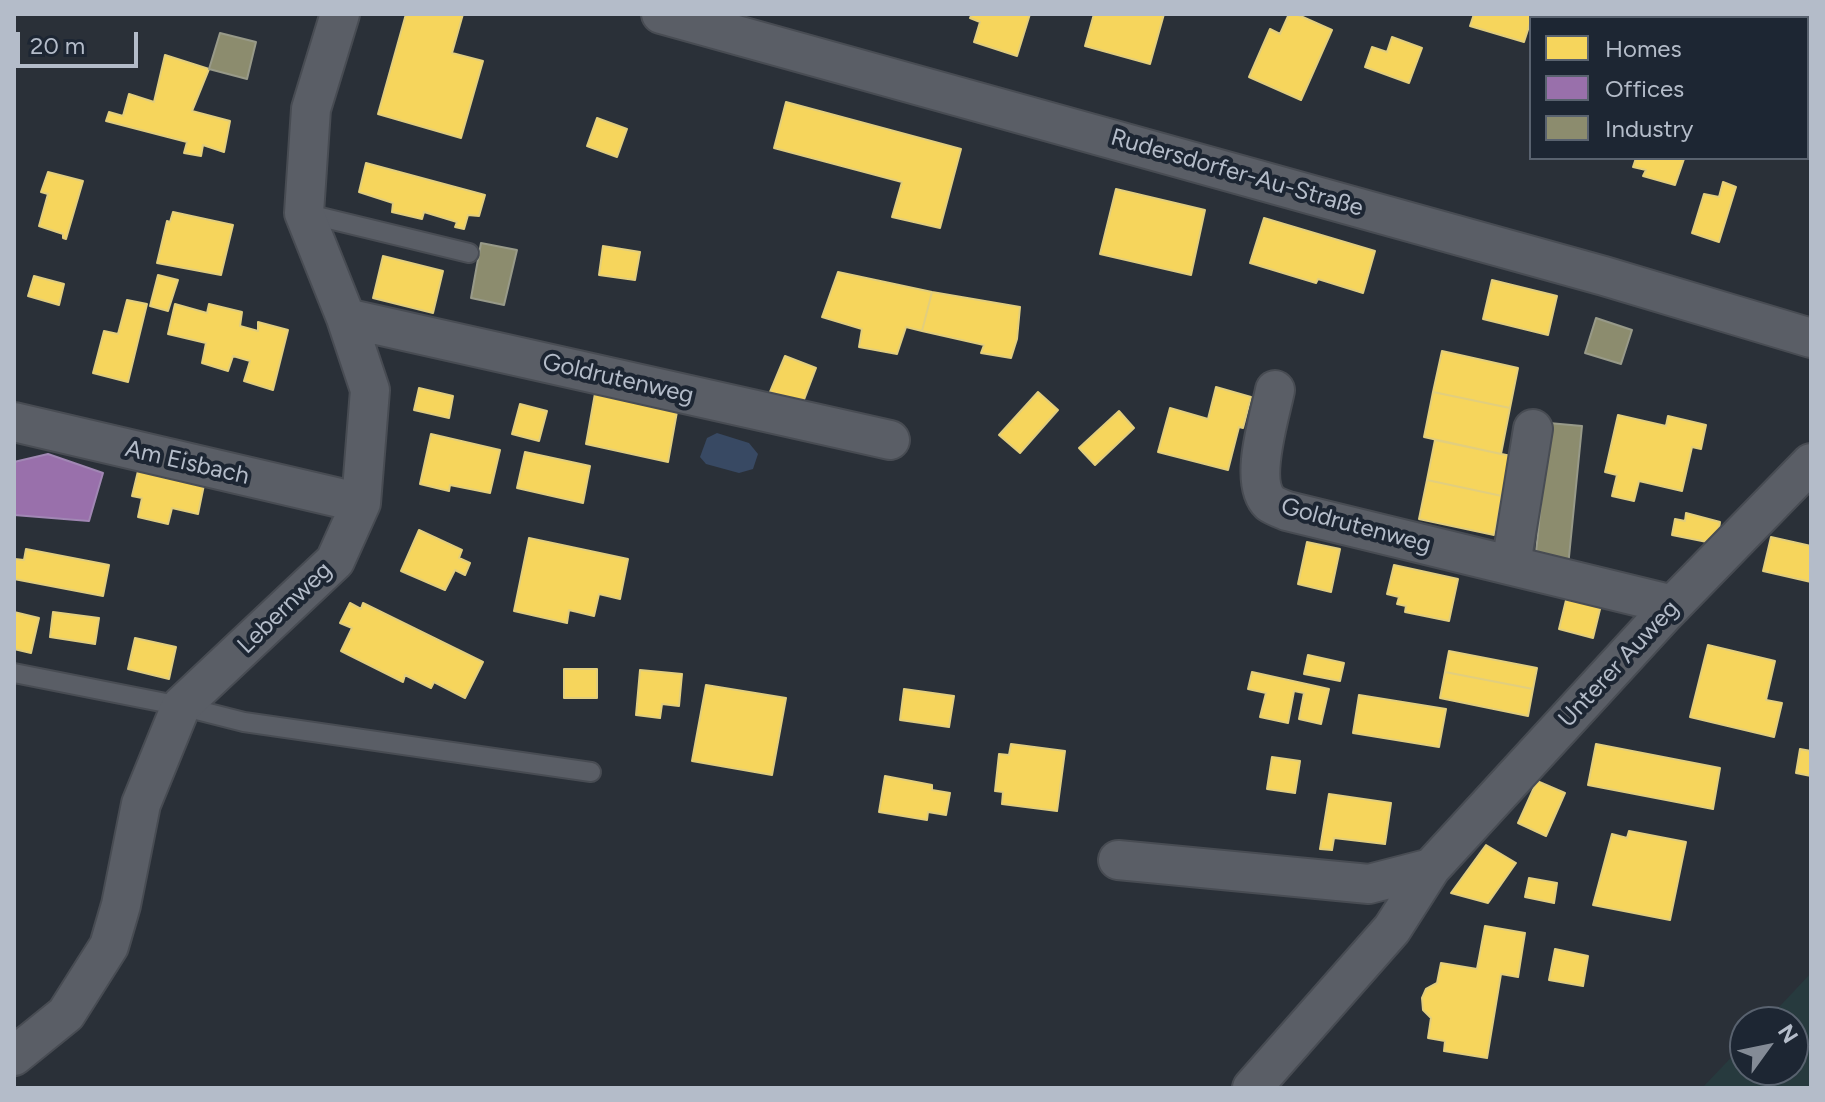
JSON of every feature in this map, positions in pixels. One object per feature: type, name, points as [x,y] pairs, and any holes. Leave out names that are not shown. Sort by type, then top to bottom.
[{"type":"street","name":"Lebernweg","points":[[14,1056],[66,1014],[109,946],[121,905],[141,804],[181,706],[335,561],[361,503],[370,390],[346,318],[304,213],[311,109],[340,14]]},
{"type":"street","name":"Rudersdorfer-Au-Straße","points":[[661,14],[1604,276],[1811,338]]},
{"type":"street","name":"Goldrutenweg","points":[[346,318],[890,440]]},
{"type":"street","name":"Goldrutenweg","points":[[1275,390],[1260,465],[1260,488],[1270,504],[1287,511],[1673,605]]},
{"type":"street","name":"Am Eisbach","points":[[14,422],[361,503]]},
{"type":"street","points":[[1511,565],[1533,429]]},
{"type":"street","name":"Unterer Auweg","points":[[1252,1088],[1392,929],[1431,868],[1673,605],[1809,470]]},
{"type":"street","points":[[1118,860],[1369,884],[1431,868]]},
{"type":"lane","points":[[304,213],[469,253]]},
{"type":"lane","points":[[14,673],[181,706],[244,722],[591,772]]},
{"type":"green space","points":[[1811,973],[1811,1088],[1702,1088],[1729,1060],[1729,1086],[1809,1086],[1809,1006],[1780,1006]]},
{"type":"water","points":[[717,433],[749,443],[758,454],[753,469],[739,473],[706,464],[700,457],[707,438]]},
{"type":"building: Homes","points":[[406,14],[463,14],[452,53],[483,61],[461,138],[378,114]]},
{"type":"building: Homes","points":[[972,14],[1030,14],[1017,56],[974,42],[980,22],[970,18]]},
{"type":"building: Homes","points":[[1094,14],[1164,14],[1150,64],[1085,46]]},
{"type":"building: Homes","points":[[1289,14],[1296,14],[1332,30],[1301,100],[1249,77],[1270,29],[1280,34]]},
{"type":"building: Homes","points":[[1474,14],[1533,14],[1529,16],[1524,42],[1470,26]]},
{"type":"building: Homes","points":[[1392,37],[1422,48],[1409,83],[1365,67],[1372,47],[1387,52]]},
{"type":"building: Homes","points":[[165,55],[209,69],[192,111],[230,121],[224,152],[203,145],[201,156],[184,153],[187,142],[106,121],[109,112],[123,116],[129,94],[154,102]]},
{"type":"building: Homes","points":[[786,102],[961,149],[940,228],[892,217],[902,182],[774,148]]},
{"type":"building: Homes","points":[[597,118],[627,129],[617,157],[587,146]]},
{"type":"building: Homes","points":[[1635,160],[1684,160],[1675,185],[1643,176],[1646,170],[1633,167]]},
{"type":"building: Homes","points":[[366,163],[485,195],[479,216],[468,215],[464,229],[455,227],[457,222],[424,212],[422,219],[392,212],[393,203],[359,192]]},
{"type":"building: Homes","points":[[48,172],[83,181],[66,239],[63,234],[39,226],[48,194],[41,192]]},
{"type":"building: Homes","points":[[1723,182],[1736,187],[1719,242],[1692,233],[1704,194],[1719,197]]},
{"type":"building: Homes","points":[[1116,189],[1205,210],[1191,275],[1100,254]]},
{"type":"building: Homes","points":[[173,212],[233,225],[221,275],[157,263],[167,221],[170,222]]},
{"type":"building: Homes","points":[[1264,218],[1375,251],[1363,293],[1250,263]]},
{"type":"building: Homes","points":[[603,246],[640,252],[635,280],[599,275]]},
{"type":"building: Homes","points":[[383,256],[443,271],[433,313],[373,298]]},
{"type":"building: Homes","points":[[838,272],[932,292],[922,331],[906,327],[897,354],[859,347],[862,329],[822,317]]},
{"type":"building: Homes","points":[[158,275],[178,280],[168,311],[150,306]]},
{"type":"building: Homes","points":[[34,276],[64,284],[59,305],[28,296]]},
{"type":"building: Homes","points":[[1492,280],[1557,296],[1548,335],[1483,319]]},
{"type":"building: Homes","points":[[932,292],[1020,307],[1017,339],[1011,358],[981,353],[984,345],[922,331]]},
{"type":"building: Homes","points":[[127,300],[147,304],[128,382],[93,373],[104,331],[118,334]]},
{"type":"building: Homes","points":[[175,304],[207,313],[209,304],[242,312],[240,326],[258,331],[258,322],[288,330],[273,390],[244,381],[250,361],[233,356],[228,371],[202,363],[206,343],[168,334]]},
{"type":"building: Homes","points":[[1442,351],[1518,368],[1510,408],[1433,392]]},
{"type":"building: Homes","points":[[785,356],[816,368],[802,405],[770,392]]},
{"type":"building: Homes","points":[[1216,387],[1251,397],[1243,428],[1239,427],[1228,470],[1158,452],[1170,408],[1208,419]]},
{"type":"building: Homes","points":[[419,388],[453,396],[449,418],[414,410]]},
{"type":"building: Homes","points":[[596,388],[678,406],[668,462],[586,444]]},
{"type":"building: Homes","points":[[1038,392],[1058,410],[1020,453],[999,435]]},
{"type":"building: Homes","points":[[1433,392],[1510,408],[1501,454],[1424,437]]},
{"type":"building: Homes","points":[[520,404],[547,411],[539,441],[512,434]]},
{"type":"building: Homes","points":[[1119,411],[1134,428],[1095,465],[1079,448]]},
{"type":"building: Homes","points":[[1618,415],[1666,426],[1668,416],[1706,425],[1701,449],[1692,447],[1682,491],[1639,481],[1634,501],[1612,496],[1617,475],[1605,472]]},
{"type":"building: Homes","points":[[431,434],[500,450],[490,493],[450,485],[449,491],[420,484]]},
{"type":"building: Homes","points":[[1435,440],[1511,456],[1502,496],[1427,480]]},
{"type":"building: Homes","points":[[525,452],[590,466],[583,503],[517,488]]},
{"type":"building: Homes","points":[[139,467],[205,480],[198,514],[172,508],[168,524],[138,517],[142,498],[132,496]]},
{"type":"building: Homes","points":[[1427,480],[1502,496],[1494,535],[1419,519]]},
{"type":"building: Homes","points":[[1686,513],[1720,522],[1717,544],[1672,535],[1675,519],[1685,521]]},
{"type":"building: Homes","points":[[419,530],[462,550],[459,558],[470,563],[465,575],[455,570],[445,590],[401,571]]},
{"type":"building: Homes","points":[[1771,537],[1811,546],[1811,582],[1763,571]]},
{"type":"building: Homes","points":[[529,538],[628,559],[620,599],[599,594],[594,616],[569,610],[567,623],[514,611]]},
{"type":"building: Homes","points":[[1307,542],[1340,549],[1331,592],[1298,584]]},
{"type":"building: Homes","points":[[26,549],[109,565],[103,596],[14,579],[15,559],[24,560]]},
{"type":"building: Homes","points":[[1394,565],[1458,579],[1449,621],[1405,612],[1406,606],[1397,604],[1399,597],[1387,594]]},
{"type":"building: Homes","points":[[1568,592],[1602,601],[1593,638],[1559,629]]},
{"type":"building: Homes","points":[[350,603],[361,609],[363,603],[483,662],[465,698],[434,682],[431,688],[405,675],[403,682],[341,651],[352,628],[340,623]]},
{"type":"building: Homes","points":[[14,612],[39,618],[31,653],[14,649]]},
{"type":"building: Homes","points":[[53,612],[99,618],[95,644],[50,637]]},
{"type":"building: Homes","points":[[135,638],[176,647],[169,679],[128,669]]},
{"type":"building: Homes","points":[[1708,645],[1775,661],[1766,700],[1782,703],[1774,737],[1690,717]]},
{"type":"building: Homes","points":[[1449,651],[1537,668],[1533,689],[1445,672]]},
{"type":"building: Homes","points":[[1308,655],[1344,663],[1340,681],[1304,674]]},
{"type":"building: Homes","points":[[564,669],[597,669],[597,698],[564,698]]},
{"type":"building: Homes","points":[[640,670],[682,674],[679,706],[662,704],[660,718],[636,715]]},
{"type":"building: Homes","points":[[1252,672],[1329,689],[1321,724],[1299,719],[1304,693],[1294,691],[1288,723],[1260,717],[1266,693],[1248,689]]},
{"type":"building: Homes","points":[[1445,672],[1533,689],[1528,716],[1440,698]]},
{"type":"building: Homes","points":[[706,685],[786,698],[772,775],[692,761]]},
{"type":"building: Homes","points":[[904,689],[954,696],[949,727],[900,720]]},
{"type":"building: Homes","points":[[1359,695],[1446,709],[1439,747],[1353,733]]},
{"type":"building: Homes","points":[[1011,744],[1065,751],[1057,811],[1002,804],[1003,792],[995,791],[999,754],[1009,755]]},
{"type":"building: Homes","points":[[1596,744],[1720,768],[1713,809],[1588,785]]},
{"type":"building: Homes","points":[[1800,749],[1811,751],[1811,776],[1796,773]]},
{"type":"building: Homes","points":[[1272,757],[1300,761],[1295,793],[1267,789]]},
{"type":"building: Homes","points":[[885,776],[932,785],[932,790],[950,793],[946,815],[928,812],[927,820],[879,812]]},
{"type":"building: Homes","points":[[1537,781],[1565,793],[1546,836],[1518,823]]},
{"type":"building: Homes","points":[[1329,794],[1391,803],[1385,844],[1334,838],[1332,850],[1320,849]]},
{"type":"building: Homes","points":[[1629,831],[1686,842],[1670,920],[1593,905],[1612,834],[1627,838]]},
{"type":"building: Homes","points":[[1486,845],[1516,863],[1488,903],[1451,893]]},
{"type":"building: Homes","points":[[1529,878],[1557,883],[1554,903],[1525,897]]},
{"type":"building: Homes","points":[[1485,926],[1525,933],[1518,977],[1501,974],[1487,1058],[1444,1051],[1445,1041],[1428,1038],[1431,1018],[1423,1010],[1422,998],[1426,989],[1437,983],[1441,963],[1477,969]]},
{"type":"building: Homes","points":[[1555,949],[1588,956],[1583,986],[1549,980]]},
{"type":"building: Offices","points":[[48,454],[103,473],[89,521],[14,515],[14,462]]},
{"type":"building: Industry","points":[[220,33],[256,42],[247,79],[209,69]]},
{"type":"building: Industry","points":[[481,243],[517,250],[504,305],[471,298]]},
{"type":"building: Industry","points":[[1596,318],[1632,330],[1621,364],[1585,353]]},
{"type":"building: Industry","points":[[1549,423],[1582,426],[1568,567],[1535,563]]}]
